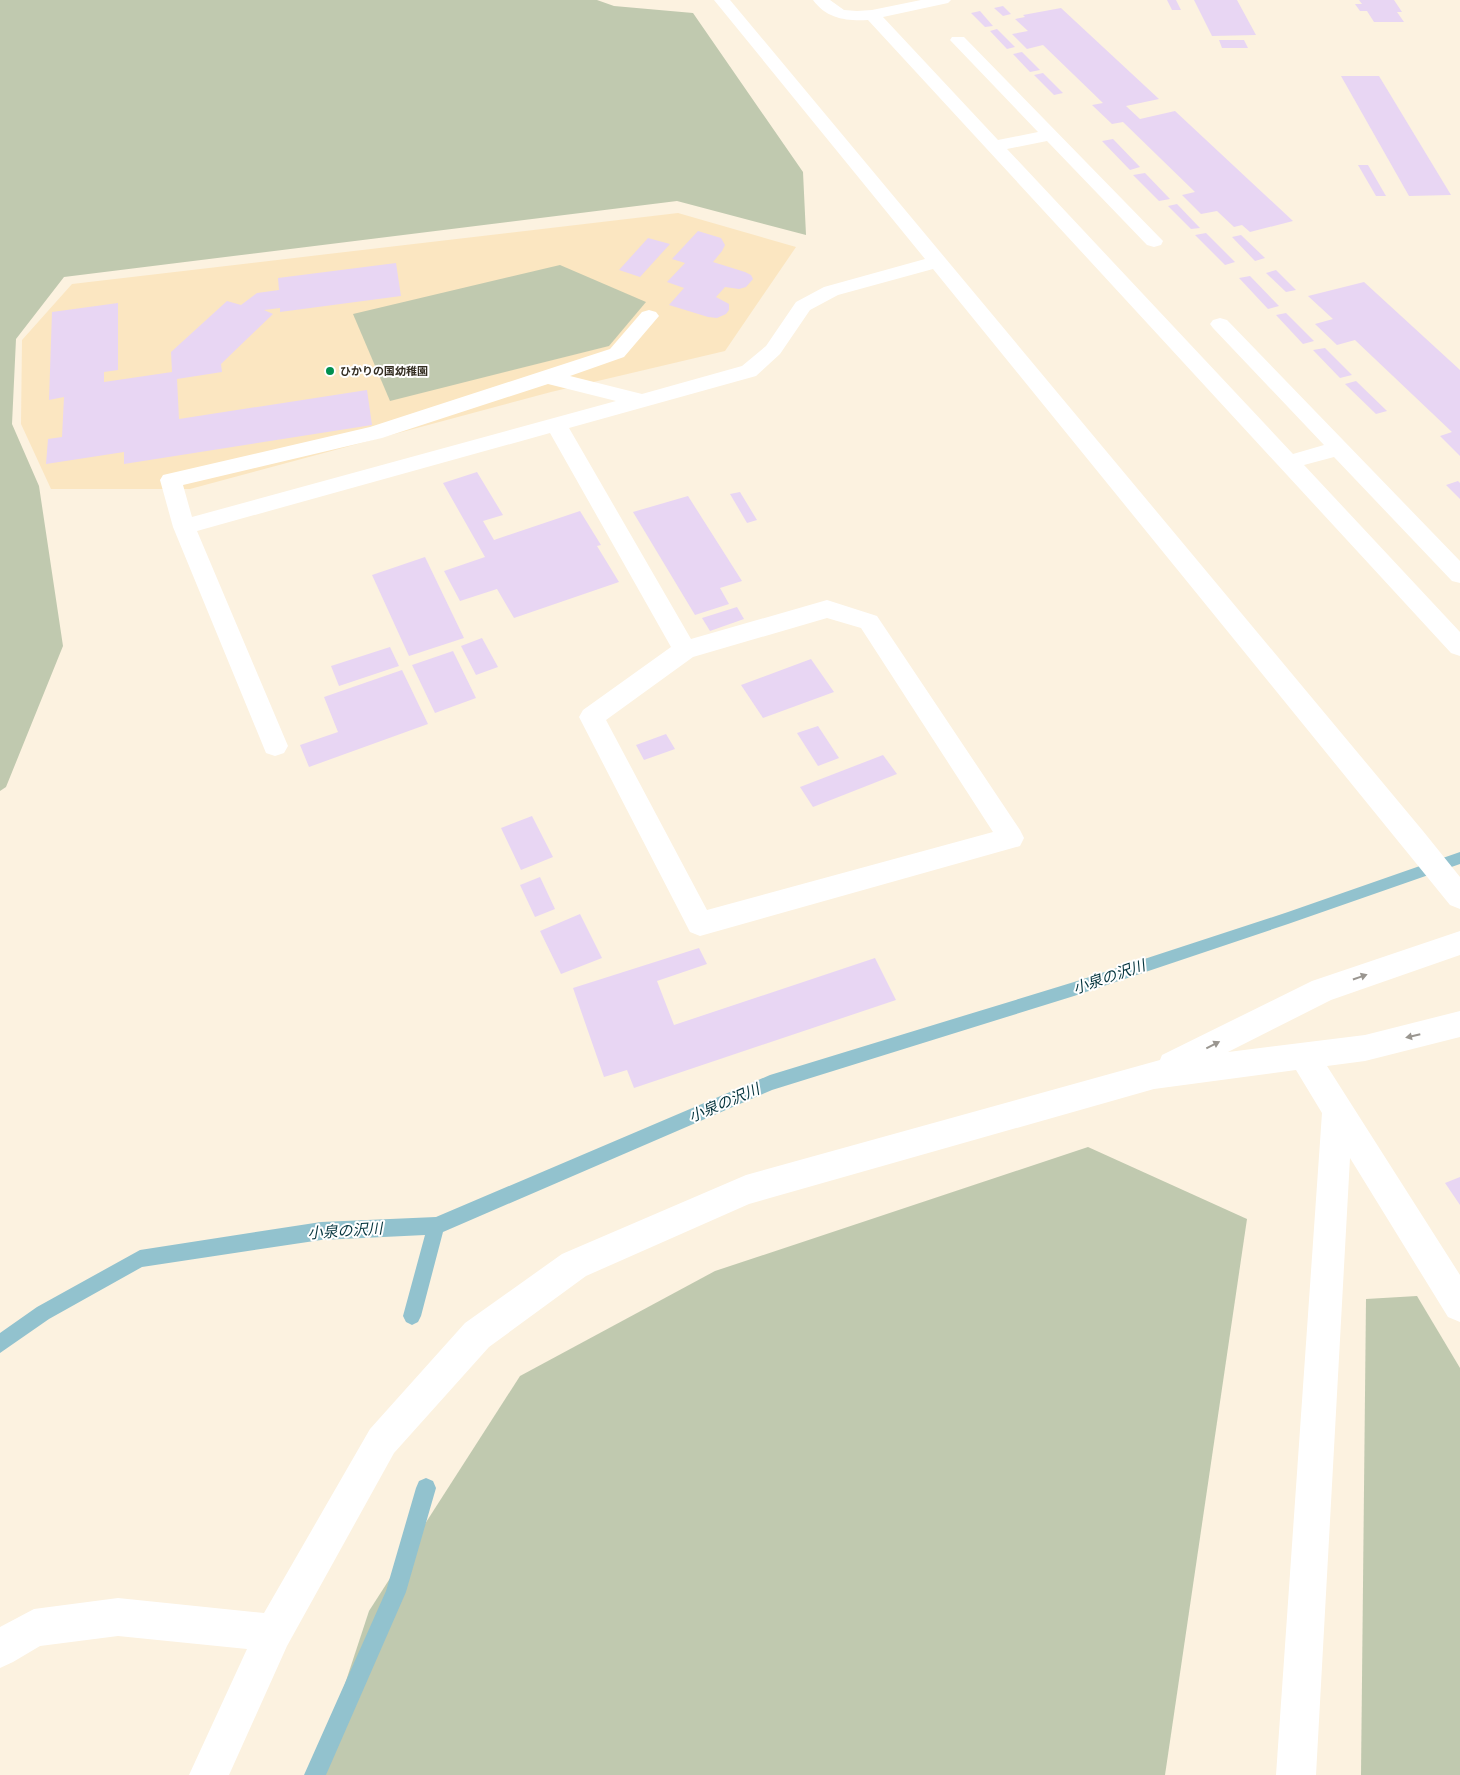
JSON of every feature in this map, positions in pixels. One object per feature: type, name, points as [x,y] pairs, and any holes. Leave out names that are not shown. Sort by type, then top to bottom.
[{"type":"street","points":[[722,0],[1414,839],[1458,895]]},
{"type":"street","points":[[821,0],[829,8],[843,16],[872,15],[943,0]]},
{"type":"street","points":[[872,15],[1460,647]]},
{"type":"street","points":[[958,40],[1154,241]]},
{"type":"street","points":[[995,146],[1050,135]]},
{"type":"street","points":[[184,527],[749,371],[773,350],[803,306],[831,291],[937,262]]},
{"type":"street","points":[[275,746],[184,527],[171,480],[374,433],[617,354],[649,316]]},
{"type":"street","points":[[1220,324],[1460,575]]},
{"type":"street","points":[[547,377],[641,401]]},
{"type":"street","points":[[556,424],[685,650]]},
{"type":"street","points":[[1289,462],[1339,448]]},
{"type":"street","points":[[827,609],[869,622],[1010,838],[700,924],[592,717],[685,650],[827,609]]},
{"type":"street","points":[[1154,1075],[1322,990],[1460,943]]},
{"type":"street","points":[[209,1775],[274,1633],[382,1441],[477,1335],[574,1266],[746,1190],[1154,1075],[1365,1048],[1460,1024]]},
{"type":"street","points":[[1304,1056],[1460,1305]]},
{"type":"street","points":[[1296,1775],[1338,1108]]},
{"type":"street","points":[[0,1649],[34,1628],[118,1617],[274,1633]]},
{"type":"shaded area","name":"ひかりの国幼稚園","points":[[678,213],[796,247],[725,351],[551,392],[190,489],[51,489],[21,424],[22,340],[72,284]]},
{"type":"green space","points":[[0,0],[597,0],[614,6],[693,13],[803,172],[806,235],[677,201],[64,277],[16,339],[12,424],[39,486],[63,646],[6,787],[0,791]]},
{"type":"green space","points":[[560,265],[646,302],[609,346],[390,401],[353,314]]},
{"type":"green space","points":[[1088,1147],[1247,1219],[1165,1775],[315,1775],[369,1611],[520,1376],[715,1271]]},
{"type":"green space","points":[[1417,1296],[1460,1368],[1460,1775],[1361,1775],[1366,1299]]},
{"type":"building","points":[[1167,0],[1176,0],[1181,10],[1172,10]]},
{"type":"building","points":[[1194,0],[1237,0],[1256,35],[1212,36]]},
{"type":"building","points":[[1359,0],[1394,0],[1402,12],[1397,12],[1404,22],[1374,22],[1367,11],[1360,11],[1355,4],[1362,4]]},
{"type":"building","points":[[1003,6],[1011,14],[1003,16],[994,8]]},
{"type":"building","points":[[1061,8],[1159,99],[1126,106],[1140,119],[1175,111],[1293,221],[1250,232],[1242,225],[1234,227],[1217,211],[1201,214],[1182,195],[1195,192],[1123,122],[1112,124],[1092,105],[1103,103],[1043,45],[1027,49],[1012,34],[1028,31],[1015,19],[1025,17],[1023,15]]},
{"type":"building","points":[[980,11],[993,26],[985,27],[971,13]]},
{"type":"building","points":[[997,29],[1015,47],[1007,49],[990,31]]},
{"type":"building","points":[[1219,40],[1244,40],[1248,48],[1222,48]]},
{"type":"building","points":[[1022,52],[1040,70],[1030,72],[1013,54]]},
{"type":"building","points":[[1043,73],[1063,93],[1054,95],[1034,75]]},
{"type":"building","points":[[1341,76],[1379,76],[1451,195],[1409,196]]},
{"type":"building","points":[[1113,139],[1140,167],[1130,170],[1102,141]]},
{"type":"building","points":[[1358,165],[1368,165],[1386,196],[1376,196]]},
{"type":"building","points":[[1145,173],[1170,199],[1159,201],[1133,175]]},
{"type":"building","points":[[1177,204],[1200,228],[1191,229],[1168,206]]},
{"type":"building","points":[[698,231],[721,238],[725,245],[713,262],[745,272],[751,275],[753,279],[746,287],[739,289],[725,287],[716,297],[729,304],[729,310],[726,314],[717,318],[669,305],[684,288],[667,282],[685,263],[672,259]]},
{"type":"building","points":[[1206,233],[1235,262],[1225,265],[1195,235]]},
{"type":"building","points":[[1241,235],[1265,258],[1255,261],[1232,237]]},
{"type":"building","points":[[648,238],[670,244],[640,277],[619,270]]},
{"type":"building","points":[[396,263],[401,296],[280,312],[280,308],[264,310],[273,314],[221,364],[222,372],[177,379],[179,419],[367,390],[372,425],[124,464],[124,452],[46,464],[48,439],[62,437],[64,397],[49,400],[52,312],[118,303],[118,370],[104,372],[104,382],[172,372],[171,352],[227,301],[241,305],[257,293],[279,290],[278,278]]},
{"type":"building","points":[[1276,270],[1296,290],[1286,292],[1266,273]]},
{"type":"building","points":[[1250,276],[1279,306],[1268,309],[1239,278]]},
{"type":"building","points":[[1364,282],[1460,370],[1460,456],[1440,436],[1452,432],[1355,340],[1337,345],[1315,324],[1333,319],[1308,296]]},
{"type":"building","points":[[1286,313],[1314,341],[1303,344],[1276,315]]},
{"type":"building","points":[[1325,348],[1352,375],[1340,378],[1313,350]]},
{"type":"building","points":[[1356,381],[1387,411],[1376,414],[1345,384]]},
{"type":"building","points":[[477,472],[503,515],[483,521],[494,540],[580,511],[601,545],[597,546],[619,582],[514,618],[497,589],[460,601],[444,571],[485,557],[443,483]]},
{"type":"building","points":[[1458,481],[1460,483],[1460,499],[1446,485]]},
{"type":"building","points":[[740,492],[757,520],[747,523],[730,494]]},
{"type":"building","points":[[688,496],[742,581],[720,588],[729,604],[695,615],[633,512]]},
{"type":"building","points":[[425,557],[464,638],[409,656],[372,575]]},
{"type":"building","points":[[737,607],[744,619],[710,631],[702,618]]},
{"type":"building","points":[[482,638],[498,667],[476,675],[461,646]]},
{"type":"building","points":[[390,647],[399,666],[339,686],[331,666]]},
{"type":"building","points":[[453,651],[476,698],[435,713],[412,665]]},
{"type":"building","points":[[811,659],[834,692],[763,718],[741,685]]},
{"type":"building","points":[[402,670],[428,724],[309,767],[300,745],[338,732],[324,697]]},
{"type":"building","points":[[818,726],[839,758],[818,766],[797,733]]},
{"type":"building","points":[[666,734],[675,749],[644,760],[636,745]]},
{"type":"building","points":[[883,755],[897,774],[813,807],[800,787]]},
{"type":"building","points":[[532,816],[553,857],[521,870],[501,828]]},
{"type":"building","points":[[540,877],[555,909],[535,917],[520,885]]},
{"type":"building","points":[[580,914],[602,958],[561,974],[540,931]]},
{"type":"building","points":[[699,948],[707,964],[657,981],[674,1025],[875,958],[896,1000],[634,1088],[627,1070],[604,1077],[573,988]]},
{"type":"building","points":[[1460,1177],[1460,1205],[1445,1183]]},
{"type":"waterway","name":"小泉の沢川","points":[[436,1226],[770,1083],[1074,989],[1288,918],[1460,858]]},
{"type":"waterway","name":"小泉の沢川","points":[[0,1344],[43,1313],[140,1259],[321,1231],[436,1226]]},
{"type":"waterway","points":[[412,1316],[436,1226]]},
{"type":"waterway","points":[[315,1775],[396,1592],[426,1488]]},
{"type":"place","name":"ひかりの国幼稚園","points":[[330,371]]}]
